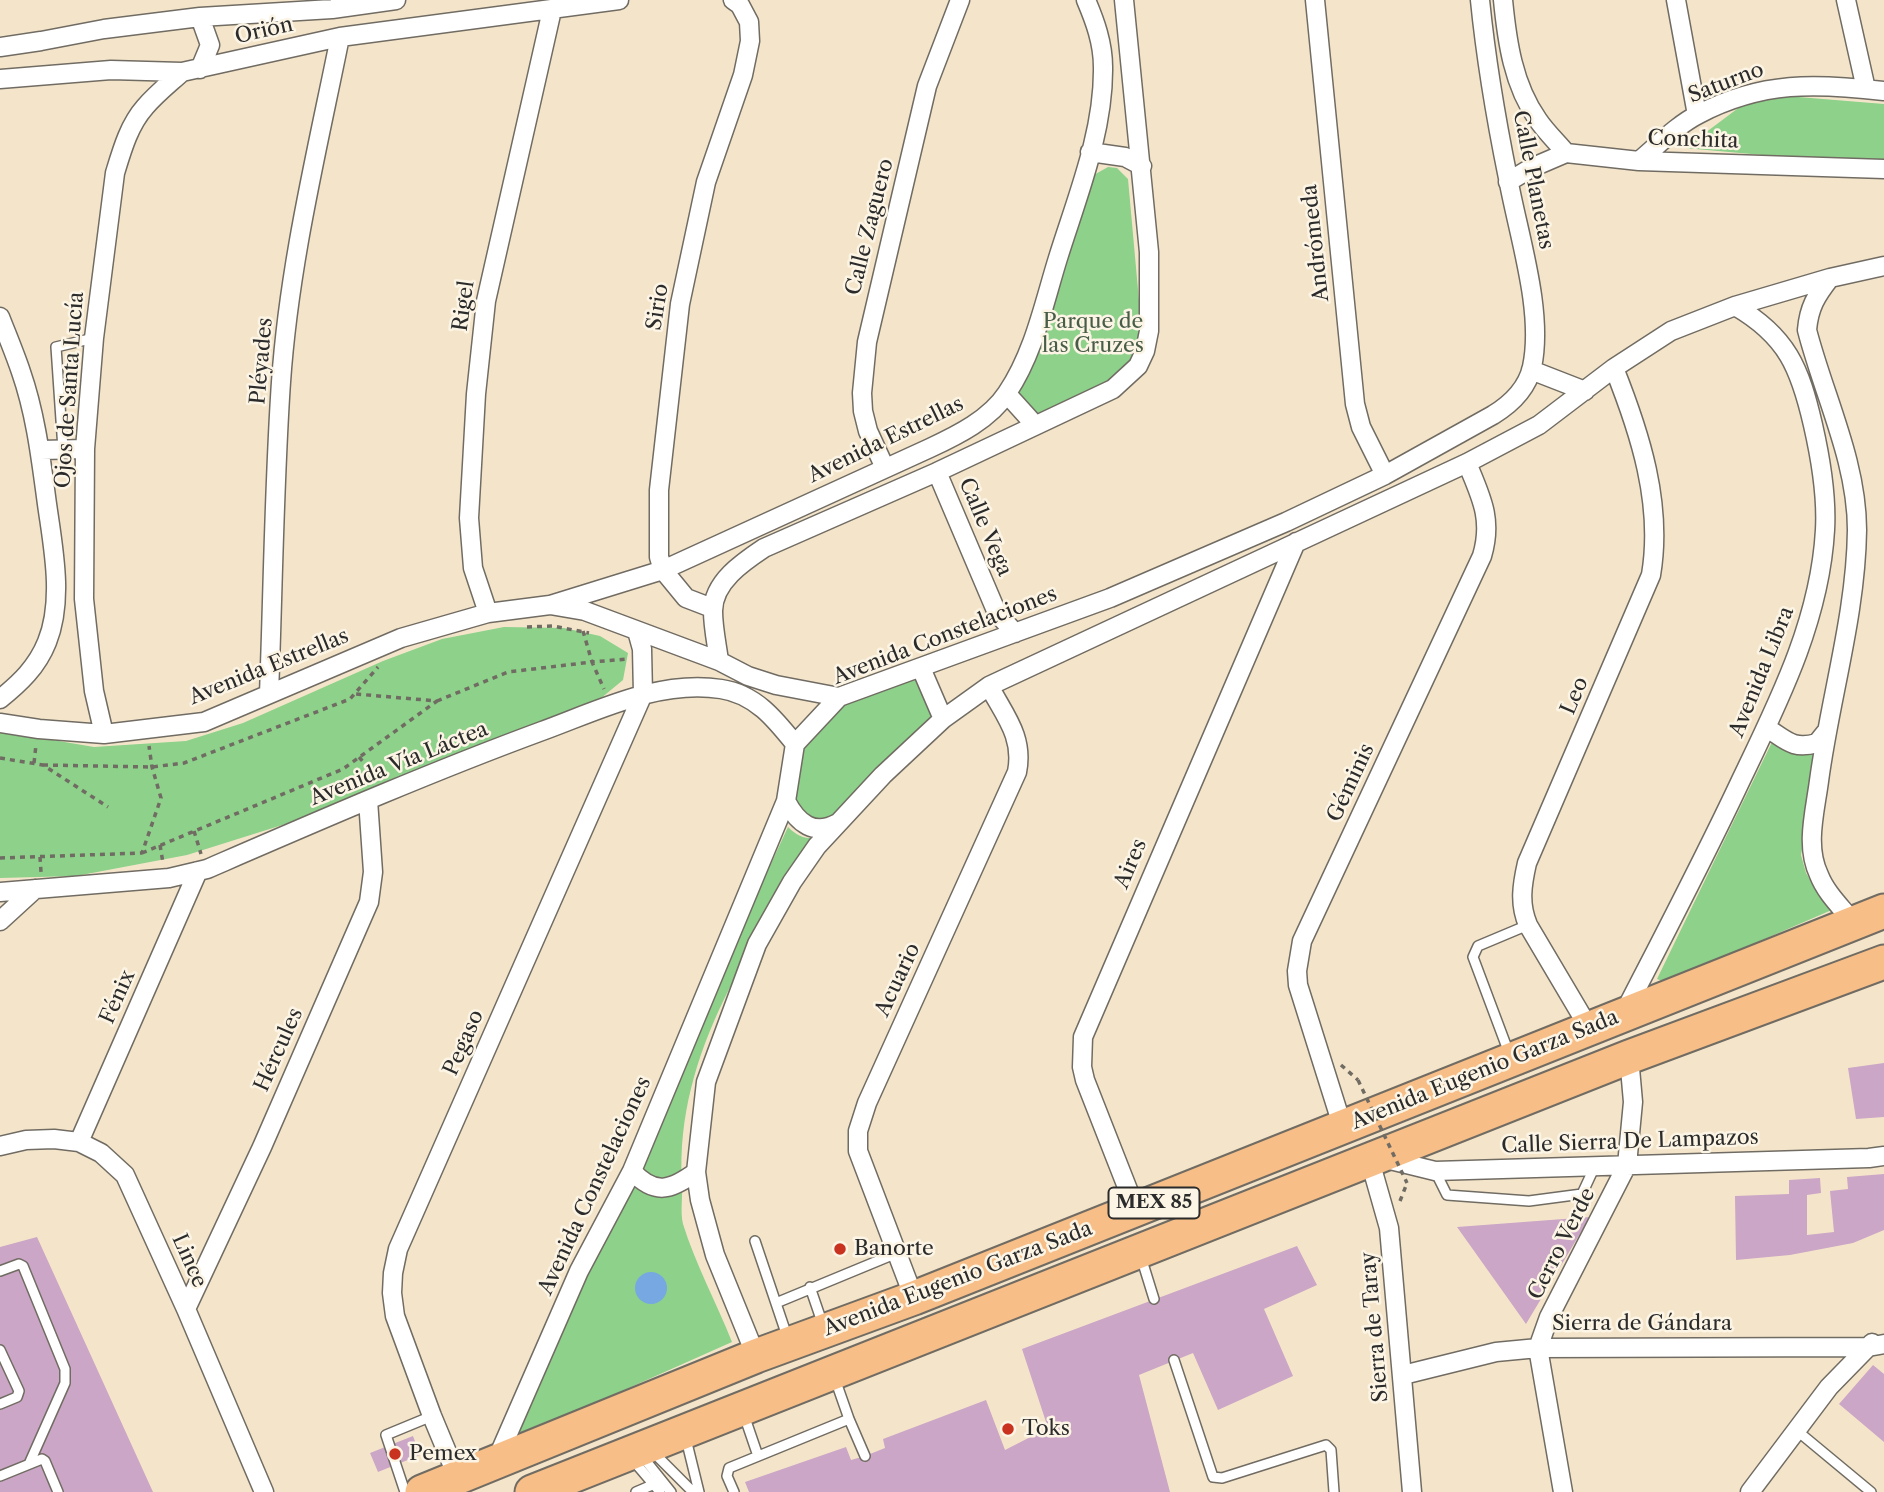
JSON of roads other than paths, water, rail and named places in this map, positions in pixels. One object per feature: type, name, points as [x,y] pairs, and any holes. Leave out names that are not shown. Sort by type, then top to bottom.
[{"type":"highway","name":"Avenida Eugenio Garza Sada","points":[[422,1492],[756,1356],[914,1298],[1869,916]]},
{"type":"highway","name":"Avenida Eugenio Garza Sada","points":[[543,1490],[1629,1057],[1884,962]]},
{"type":"street","name":"Orión","points":[[0,47],[104,29],[200,17],[332,9],[396,0]]},
{"type":"street","name":"Orión","points":[[0,79],[111,69],[182,72],[340,37],[619,0]]},
{"type":"street","name":"Sirio","points":[[663,570],[659,557],[659,490],[680,304],[706,182],[743,75],[750,41],[749,22],[740,5],[733,0]]},
{"type":"street","name":"Calle Zaguero","points":[[885,468],[868,431],[863,411],[867,342],[928,86],[960,0]]},
{"type":"street","points":[[1088,0],[1103,0]]},
{"type":"street","name":"Avenida Estrellas","points":[[0,723],[104,734],[204,722],[401,638],[488,613],[550,605],[663,570],[963,432],[988,414],[1007,394],[1026,358],[1090,152],[1102,102],[1103,66],[1101,44],[1088,0]]},
{"type":"street","points":[[719,661],[712,608],[730,574],[764,548],[937,472],[1113,389],[1132,372],[1145,351],[1149,331],[1149,253],[1124,0]]},
{"type":"street","name":"Andrómeda","points":[[1315,0],[1355,404],[1361,427],[1385,475]]},
{"type":"street","name":"Calle Planetas","points":[[1480,0],[1495,110],[1508,182],[1523,243],[1535,342],[1531,370]]},
{"type":"street","name":"Calle Planetas","points":[[1503,0],[1506,32],[1519,86],[1538,120],[1566,153]]},
{"type":"street","points":[[1676,0],[1697,115]]},
{"type":"street","points":[[1846,0],[1866,89]]},
{"type":"street","name":"Rigel","points":[[488,613],[473,568],[469,518],[476,394],[484,315],[552,10]]},
{"type":"street","points":[[200,17],[210,44],[200,69]]},
{"type":"street","name":"Pléyades","points":[[269,694],[281,381],[291,293],[306,202],[340,37]]},
{"type":"street","name":"Ojos de Santa Lucía","points":[[104,734],[94,691],[84,599],[85,449],[94,338],[115,173],[122,149],[145,107],[182,72]]},
{"type":"street","name":"Saturno","points":[[1639,161],[1697,115],[1772,88],[1816,85],[1884,91]]},
{"type":"street","points":[[1090,152],[1125,157],[1142,166]]},
{"type":"street","name":"Conchita","points":[[1508,182],[1531,168],[1566,153],[1639,161],[1884,169]]},
{"type":"street","points":[[756,1356],[715,1255],[699,1200],[696,1172],[706,1082],[757,944],[792,882],[817,846],[883,775],[943,719],[989,686],[1467,463],[1539,425],[1614,368],[1671,331],[1735,306],[1829,278],[1884,266]]},
{"type":"street","points":[[1829,278],[1809,312],[1807,330],[1844,450],[1855,502],[1857,531],[1847,628],[1825,733],[1811,838],[1818,875],[1829,893],[1869,916]]},
{"type":"street","name":"Avenida Libra","points":[[1624,1014],[1767,728],[1803,641],[1813,604],[1825,533],[1826,505],[1818,446],[1796,369],[1776,335],[1755,317],[1735,306]]},
{"type":"street","name":"Ojos de Santa Lucía","points":[[0,317],[22,374],[41,450],[53,547],[54,617],[48,640],[37,663],[17,686],[0,699]]},
{"type":"street","name":"Leo","points":[[1589,1028],[1528,925],[1523,913],[1522,884],[1527,863],[1645,591],[1654,557],[1650,487],[1643,447],[1614,368]]},
{"type":"street","points":[[1531,370],[1586,391]]},
{"type":"street","name":"Avenida Constelaciones","points":[[496,1461],[579,1271],[632,1171],[786,801],[795,744],[839,696],[1110,598],[1286,522],[1385,475],[1510,404],[1523,387],[1531,370]]},
{"type":"street","points":[[1007,394],[1035,425]]},
{"type":"street","points":[[41,450],[85,449]]},
{"type":"street","name":"Géminis","points":[[1343,1128],[1298,985],[1298,954],[1482,556],[1487,517],[1467,463]]},
{"type":"street","name":"Calle Vega","points":[[937,472],[997,613],[1015,633]]},
{"type":"street","name":"Aires","points":[[1136,1210],[1085,1080],[1082,1067],[1083,1037],[1296,542]]},
{"type":"street","points":[[663,570],[686,598],[712,608]]},
{"type":"street","name":"Avenida Estrellas","points":[[550,605],[585,611],[637,631]]},
{"type":"street","points":[[637,631],[719,661],[748,676],[776,685],[839,696]]},
{"type":"street","name":"Pegaso","points":[[457,1476],[395,1316],[392,1283],[398,1249],[643,694],[642,649],[637,631]]},
{"type":"street","points":[[921,668],[943,719]]},
{"type":"street","name":"Avenida Vía Láctea","points":[[0,892],[169,878],[202,870],[437,770],[643,694],[690,686],[733,692],[758,704],[773,717],[795,744]]},
{"type":"street","name":"Acuario","points":[[914,1298],[858,1151],[858,1130],[867,1103],[1017,772],[1020,761],[1017,736],[989,686]]},
{"type":"street","points":[[1767,728],[1787,743],[1799,746],[1817,743],[1825,733]]},
{"type":"street","name":"Hércules","points":[[186,1309],[262,1147],[369,902],[373,872],[368,800]]},
{"type":"street","points":[[786,801],[801,823],[827,829],[838,823]]},
{"type":"street","name":"Fénix","points":[[79,1142],[202,870]]},
{"type":"street","points":[[0,920],[35,889]]},
{"type":"street","name":"Cerro Verde","points":[[1563,1492],[1538,1348],[1549,1317],[1627,1165],[1633,1102],[1629,1057]]},
{"type":"street","name":"Lince","points":[[0,1146],[26,1140],[79,1142],[101,1153],[125,1175],[264,1492]]},
{"type":"street","name":"Calle Sierra De Lampazos","points":[[1375,1159],[1435,1171],[1884,1156]]},
{"type":"street","name":"Sierra de Taray","points":[[1375,1159],[1389,1228],[1412,1492]]},
{"type":"street","points":[[632,1171],[645,1183],[662,1188],[678,1185],[696,1172]]},
{"type":"street","points":[[1751,1492],[1795,1429],[1829,1387],[1884,1335]]},
{"type":"street","name":"Sierra de Gándara","points":[[1403,1375],[1496,1352],[1538,1348],[1876,1345]]},
{"type":"lane","points":[[63,449],[55,347],[94,338]]},
{"type":"lane","points":[[1512,1059],[1473,957],[1478,946],[1528,925]]},
{"type":"lane","points":[[1435,1171],[1447,1195],[1529,1201],[1582,1194],[1595,1166]]},
{"type":"lane","points":[[755,1241],[789,1344]]},
{"type":"lane","points":[[1139,1252],[1154,1299]]},
{"type":"lane","points":[[776,1303],[897,1253]]},
{"type":"lane","points":[[0,1271],[19,1264],[23,1266],[65,1369],[65,1383],[29,1464]]},
{"type":"lane","points":[[810,1287],[825,1331]]},
{"type":"lane","points":[[0,1350],[19,1391],[17,1397],[0,1404]]},
{"type":"lane","points":[[1174,1360],[1213,1477],[1222,1479],[1326,1445],[1331,1450],[1334,1492]]},
{"type":"lane","points":[[833,1374],[865,1456]]},
{"type":"lane","points":[[742,1409],[758,1456]]},
{"type":"lane","points":[[405,1492],[386,1435],[432,1416]]},
{"type":"lane","points":[[734,1492],[727,1471],[849,1419]]},
{"type":"lane","points":[[1795,1429],[1871,1492]]},
{"type":"lane","points":[[684,1433],[699,1492]]},
{"type":"lane","points":[[639,1451],[659,1485],[671,1492]]},
{"type":"lane","points":[[639,1451],[694,1492]]},
{"type":"lane","points":[[0,1476],[44,1460],[58,1492]]},
{"type":"lane","points":[[636,1492],[659,1485]]},
{"type":"water","points":[[651,1272],[662,1277],[667,1288],[662,1299],[651,1304],[640,1299],[635,1288],[640,1277]]},
{"type":"place","name":"Banorte","points":[[840,1249]]},
{"type":"place","name":"Toks","points":[[1008,1429]]},
{"type":"place","name":"Pemex","points":[[395,1454]]},
{"type":"park label","name":"Parque de las Cruzes","points":[[1093,334]]}]
